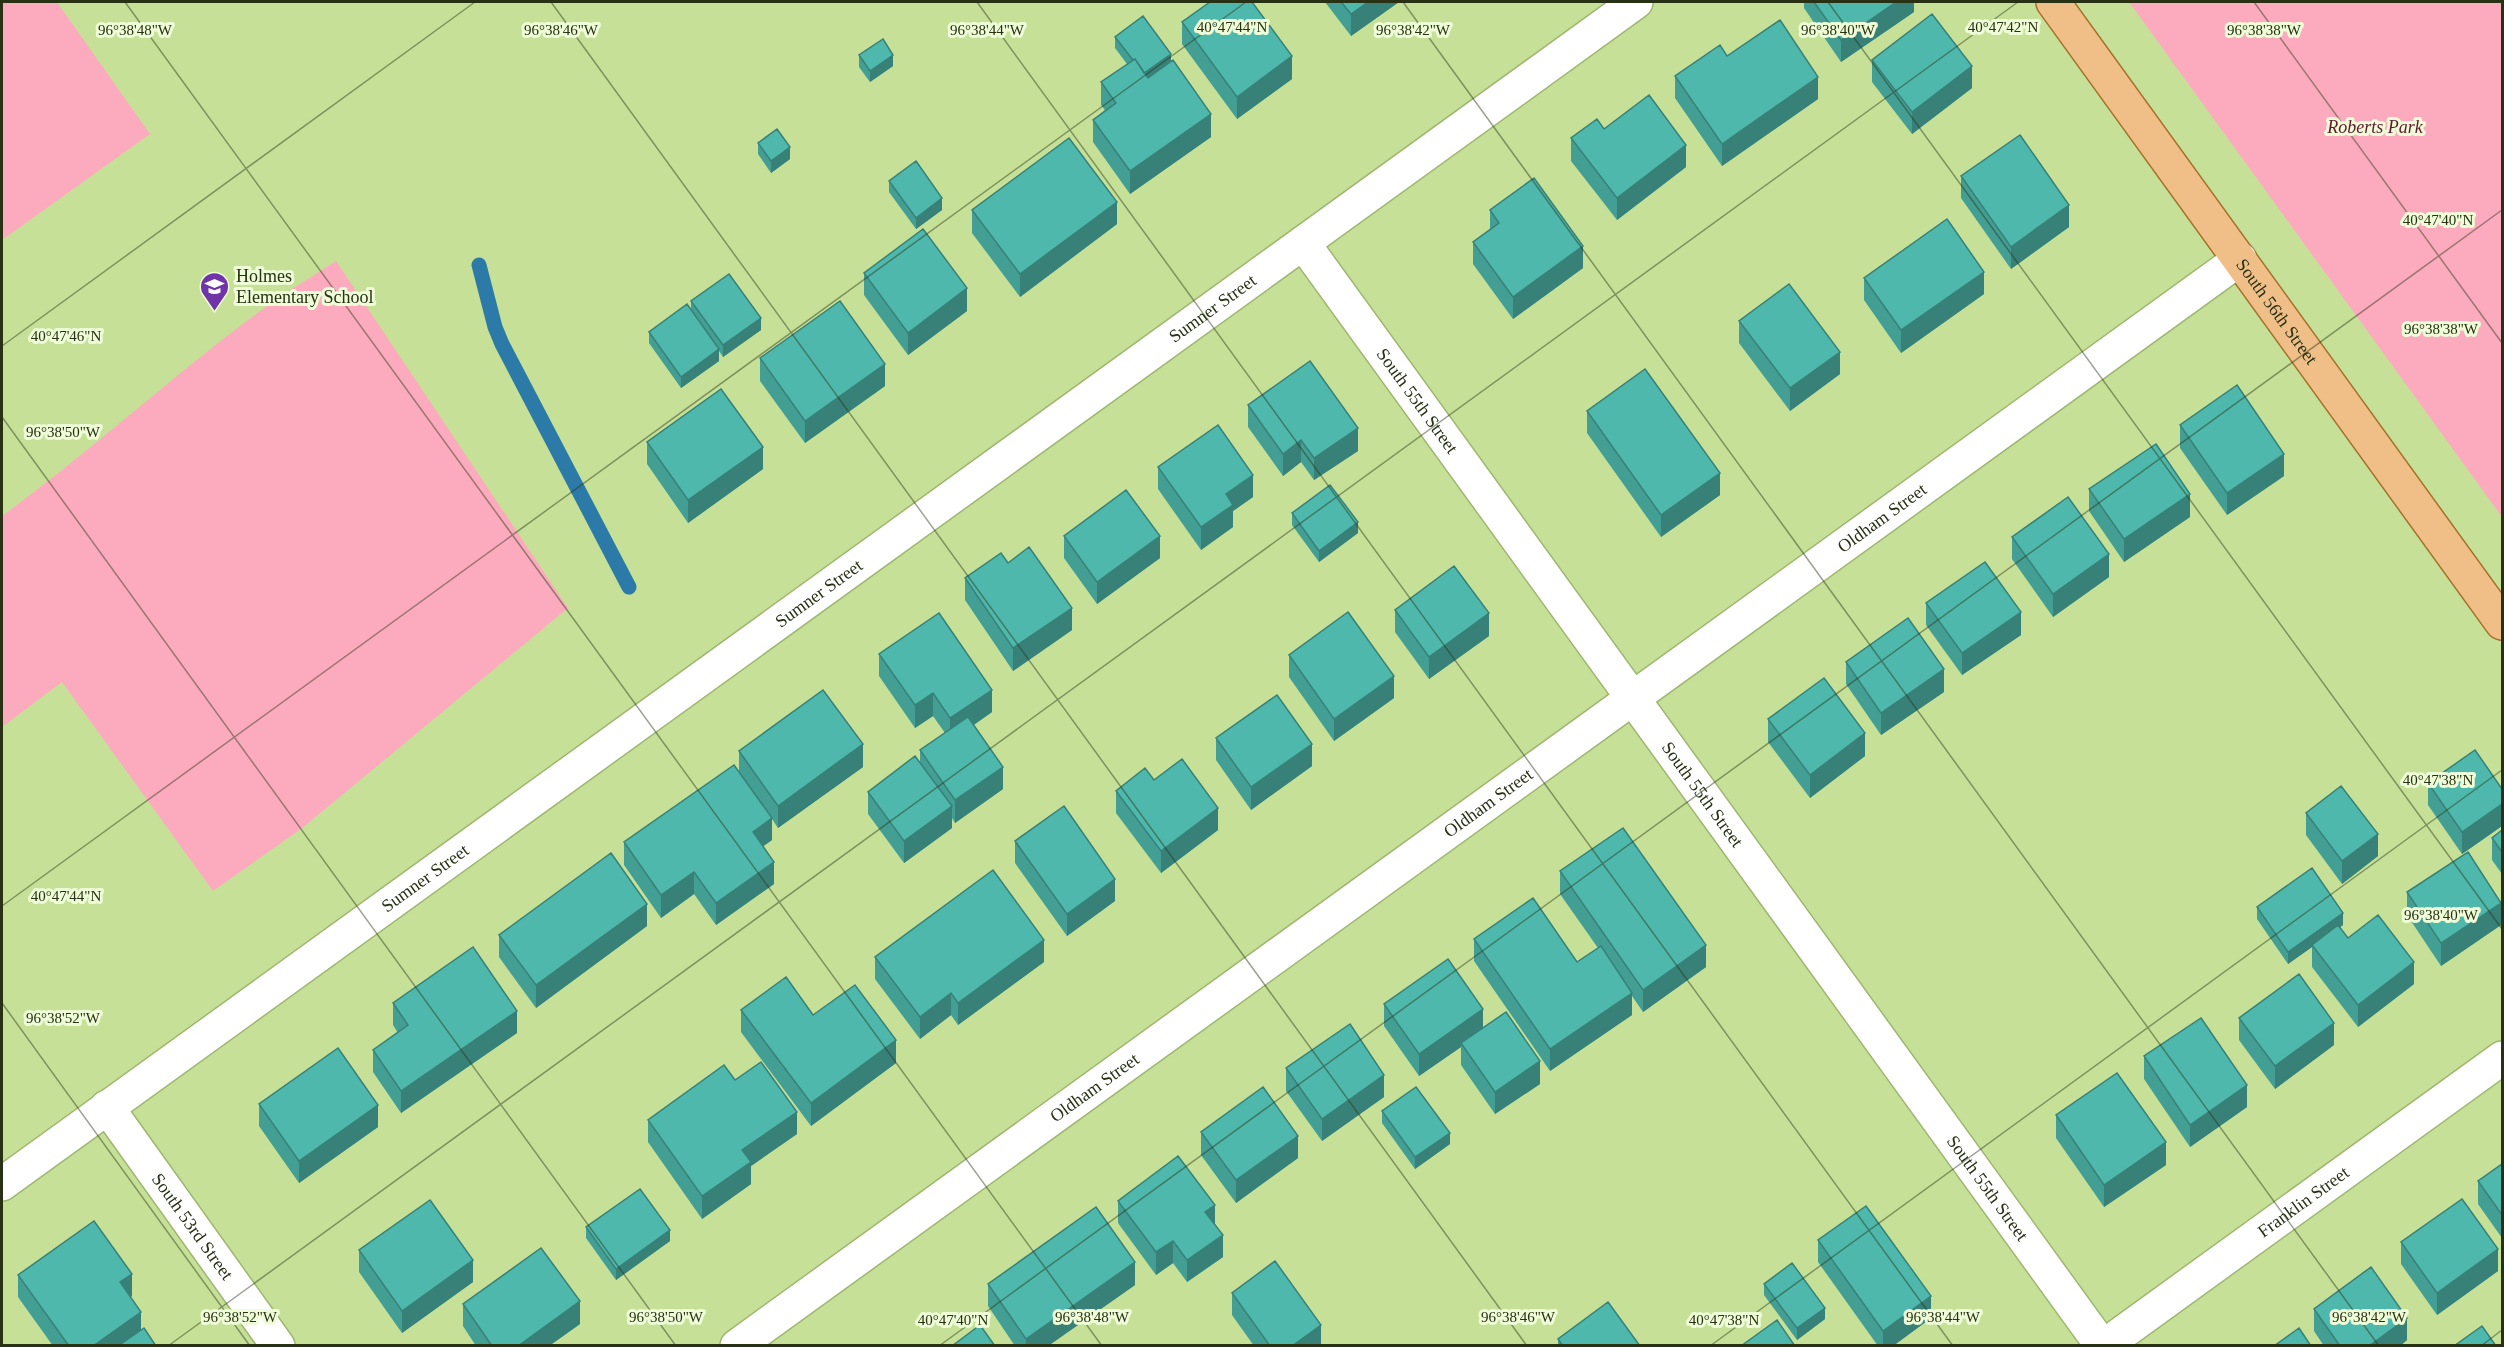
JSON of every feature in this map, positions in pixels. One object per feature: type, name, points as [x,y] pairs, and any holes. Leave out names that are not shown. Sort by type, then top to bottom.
[{"type":"main road","name":"South 56th Street","points":[[2054,2],[2502,622]]},
{"type":"street","name":"Sumner Street","points":[[2,1184],[1636,2]]},
{"type":"street","name":"South 55th Street","points":[[1303,243],[2103,1346]]},
{"type":"street","name":"Oldham Street","points":[[737,1346],[2240,259]]},
{"type":"street","name":"Franklin Street","points":[[2103,1346],[2502,1058]]},
{"type":"street","name":"South 53rd Street","points":[[107,1107],[278,1346]]},
{"type":"green space","points":[[2,2],[57,2],[150,134],[2,240]]},
{"type":"green space","name":"Roberts Park","points":[[2129,2],[2502,2],[2502,517]]},
{"type":"green space","points":[[336,261],[568,608],[301,829],[213,891],[62,682],[2,727],[2,516],[237,329],[279,297]]},
{"type":"building","points":[[1210,2],[1252,2],[1292,56],[1237,97],[1182,22]]},
{"type":"building","points":[[1341,2],[1368,2],[1351,14]]},
{"type":"building","points":[[1814,2],[1896,2],[1841,40]]},
{"type":"building","points":[[1932,14],[1972,66],[1912,112],[1872,60]]},
{"type":"building","points":[[1143,16],[1171,54],[1144,73],[1115,37]]},
{"type":"building","points":[[1780,20],[1818,77],[1722,144],[1675,76],[1720,45],[1727,56]]},
{"type":"building","points":[[883,39],[893,55],[870,71],[859,55]]},
{"type":"building","points":[[1135,59],[1148,78],[1173,60],[1211,114],[1130,171],[1093,120],[1116,103],[1101,82]]},
{"type":"building","points":[[1649,95],[1686,145],[1617,198],[1571,138],[1597,119],[1604,129]]},
{"type":"building","points":[[777,129],[790,147],[771,161],[758,143]]},
{"type":"building","points":[[2020,135],[2069,205],[2011,247],[1961,176]]},
{"type":"building","points":[[1069,138],[1117,202],[1020,274],[972,210]]},
{"type":"building","points":[[916,161],[942,198],[916,218],[889,181]]},
{"type":"building","points":[[1534,178],[1583,246],[1513,297],[1473,242],[1499,223],[1490,210]]},
{"type":"building","points":[[1947,219],[1984,272],[1901,330],[1864,278]]},
{"type":"building","points":[[923,229],[967,288],[908,333],[864,273]]},
{"type":"building","points":[[729,274],[761,318],[723,345],[691,301]]},
{"type":"building","points":[[1789,284],[1840,352],[1790,388],[1739,321]]},
{"type":"building","points":[[840,301],[885,364],[805,421],[760,358]]},
{"type":"building","points":[[687,304],[719,349],[681,377],[649,332]]},
{"type":"building","points":[[1310,361],[1358,428],[1314,458],[1301,440],[1283,454],[1248,405]]},
{"type":"building","points":[[1645,369],[1720,473],[1661,515],[1587,411]]},
{"type":"building","points":[[2237,385],[2284,454],[2227,493],[2180,425]]},
{"type":"building","points":[[721,389],[763,447],[688,500],[647,442]]},
{"type":"building","points":[[1218,425],[1253,475],[1226,494],[1233,505],[1201,527],[1158,467]]},
{"type":"building","points":[[2156,444],[2190,494],[2124,539],[2089,489]]},
{"type":"building","points":[[1330,485],[1358,522],[1319,551],[1292,513]]},
{"type":"building","points":[[1126,490],[1160,536],[1097,582],[1064,536]]},
{"type":"building","points":[[2068,497],[2109,554],[2053,594],[2012,537]]},
{"type":"building","points":[[1029,547],[1072,608],[1013,648],[965,578],[1001,553],[1008,563]]},
{"type":"building","points":[[1985,562],[2021,612],[1962,653],[1926,603]]},
{"type":"building","points":[[1454,566],[1489,613],[1429,657],[1395,610]]},
{"type":"building","points":[[1348,612],[1394,676],[1334,719],[1289,655]]},
{"type":"building","points":[[939,613],[992,690],[950,718],[933,693],[915,705],[879,654]]},
{"type":"building","points":[[1908,618],[1944,669],[1881,713],[1846,662]]},
{"type":"building","points":[[1824,678],[1865,733],[1810,775],[1768,719]]},
{"type":"building","points":[[823,690],[863,744],[778,806],[739,751]]},
{"type":"building","points":[[1277,695],[1312,744],[1251,787],[1216,738]]},
{"type":"building","points":[[968,717],[1003,767],[955,800],[920,750]]},
{"type":"building","points":[[2475,750],[2502,789],[2502,804],[2462,832],[2428,783]]},
{"type":"building","points":[[915,756],[952,806],[904,841],[868,792]]},
{"type":"building","points":[[1182,759],[1218,808],[1161,851],[1116,791],[1145,768],[1154,780]]},
{"type":"building","points":[[734,765],[772,818],[753,832],[774,862],[716,903],[694,872],[661,895],[624,842]]},
{"type":"building","points":[[2341,786],[2378,834],[2342,861],[2306,813]]},
{"type":"building","points":[[1064,806],[1115,879],[1067,914],[1015,841]]},
{"type":"building","points":[[1623,828],[1706,945],[1643,990],[1560,871]]},
{"type":"building","points":[[2502,830],[2502,852],[2492,838]]},
{"type":"building","points":[[2468,852],[2501,903],[2441,943],[2407,892]]},
{"type":"building","points":[[611,853],[647,904],[536,985],[499,935]]},
{"type":"building","points":[[2312,868],[2343,913],[2288,952],[2257,907]]},
{"type":"building","points":[[993,870],[1044,940],[958,1003],[951,993],[920,1017],[875,957]]},
{"type":"building","points":[[1533,898],[1577,962],[1601,946],[1632,993],[1550,1049],[1474,939]]},
{"type":"building","points":[[2378,915],[2414,962],[2358,1005],[2312,945],[2338,925],[2348,938]]},
{"type":"building","points":[[473,947],[517,1011],[401,1091],[373,1050],[408,1025],[393,1003]]},
{"type":"building","points":[[1448,959],[1483,1009],[1419,1054],[1384,1004]]},
{"type":"building","points":[[2299,974],[2334,1023],[2275,1066],[2239,1018]]},
{"type":"building","points":[[786,977],[813,1015],[855,985],[896,1040],[811,1103],[741,1010]]},
{"type":"building","points":[[1506,1012],[1540,1061],[1495,1092],[1461,1043]]},
{"type":"building","points":[[2201,1018],[2247,1085],[2190,1125],[2144,1056]]},
{"type":"building","points":[[1350,1024],[1384,1075],[1322,1119],[1286,1068]]},
{"type":"building","points":[[338,1048],[378,1105],[299,1161],[259,1104]]},
{"type":"building","points":[[761,1062],[797,1112],[742,1150],[751,1162],[702,1196],[648,1120],[724,1065],[735,1080]]},
{"type":"building","points":[[2117,1073],[2166,1142],[2104,1185],[2056,1115]]},
{"type":"building","points":[[1263,1087],[1298,1136],[1236,1180],[1201,1132]]},
{"type":"building","points":[[1416,1087],[1450,1133],[1415,1157],[1382,1111]]},
{"type":"building","points":[[1178,1156],[1215,1205],[1205,1212],[1223,1235],[1187,1260],[1173,1241],[1156,1252],[1118,1201]]},
{"type":"building","points":[[2502,1164],[2502,1215],[2478,1181]]},
{"type":"building","points":[[640,1189],[670,1230],[616,1269],[586,1227]]},
{"type":"building","points":[[2462,1199],[2498,1249],[2437,1293],[2401,1242]]},
{"type":"building","points":[[430,1200],[473,1260],[402,1311],[359,1250]]},
{"type":"building","points":[[1866,1206],[1931,1296],[1883,1331],[1818,1240]]},
{"type":"building","points":[[1096,1207],[1135,1262],[1026,1339],[988,1284]]},
{"type":"building","points":[[94,1221],[132,1274],[120,1282],[141,1312],[93,1346],[69,1346],[18,1275]]},
{"type":"building","points":[[541,1248],[580,1301],[518,1346],[492,1346],[463,1304]]},
{"type":"building","points":[[1275,1261],[1321,1325],[1292,1346],[1270,1346],[1232,1293]]},
{"type":"building","points":[[1792,1263],[1825,1308],[1797,1328],[1764,1284]]},
{"type":"building","points":[[2371,1267],[2407,1318],[2369,1346],[2340,1346],[2314,1309]]},
{"type":"building","points":[[1608,1302],[1640,1346],[1563,1346],[1558,1339]]},
{"type":"building","points":[[1777,1320],[1795,1346],[1741,1346]]},
{"type":"building","points":[[980,1325],[995,1346],[952,1346]]},
{"type":"building","points":[[2482,1326],[2496,1346],[2454,1346]]},
{"type":"building","points":[[144,1328],[156,1346],[118,1346]]},
{"type":"building","points":[[2299,1328],[2311,1346],[2274,1346]]},
{"type":"waterway","points":[[479,265],[495,327],[502,344],[629,587]]},
{"type":"place","name":"Holmes Elementary School","points":[[215,312]]}]
